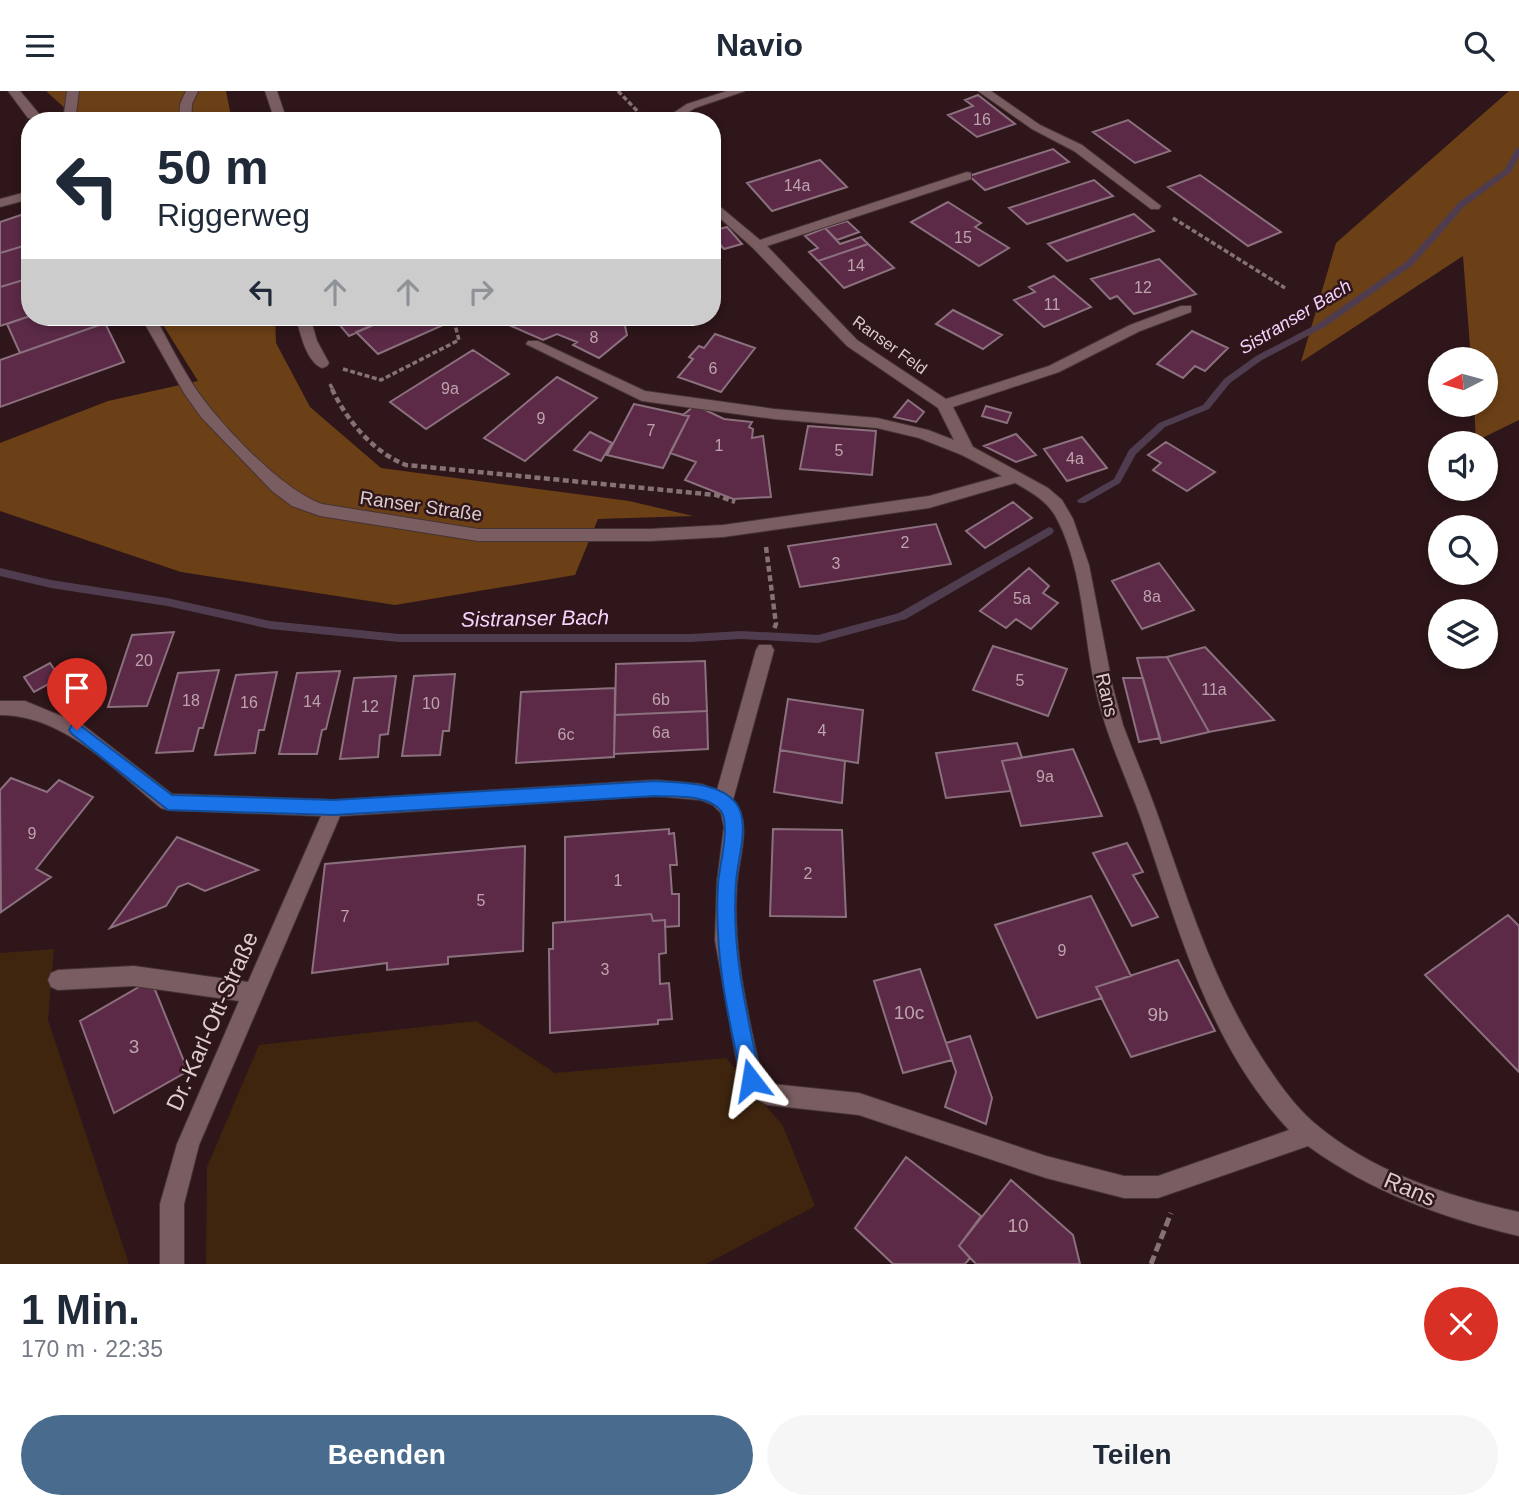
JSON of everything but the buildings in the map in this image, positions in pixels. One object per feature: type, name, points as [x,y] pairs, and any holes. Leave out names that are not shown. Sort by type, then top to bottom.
[{"type":"street","points":[[14,91],[29,112]]},
{"type":"street","points":[[70,112],[73,91]]},
{"type":"street","points":[[186,112],[192,91]]},
{"type":"street","points":[[271,91],[278,112]]},
{"type":"street","points":[[681,112],[691,106],[739,91]]},
{"type":"street","points":[[984,91],[1036,127],[1078,148],[1155,206]]},
{"type":"street","points":[[758,245],[967,176]]},
{"type":"street","points":[[0,204],[21,198]]},
{"type":"street","name":"Ranser Feld","points":[[721,212],[758,245],[852,343],[944,405],[967,451]]},
{"type":"street","points":[[944,405],[1054,369],[1135,328],[1186,309]]},
{"type":"street","name":"Ranser Straße","points":[[153,326],[191,393],[206,413],[277,487],[298,502],[320,510],[488,535],[650,535],[772,525]]},
{"type":"street","points":[[306,326],[322,363]]},
{"type":"street","points":[[533,344],[642,396],[774,414],[877,423],[923,434],[967,451],[1017,477]]},
{"type":"street","points":[[772,525],[929,502],[1017,477]]},
{"type":"street","name":"Rans","points":[[1017,477],[1044,493],[1058,506],[1067,521],[1079,558],[1105,691],[1119,741],[1148,813],[1186,933],[1205,979],[1236,1039],[1279,1103],[1310,1134],[1358,1166],[1412,1191],[1477,1216],[1519,1224]]},
{"type":"street","points":[[723,802],[765,650]]},
{"type":"street","points":[[0,708],[26,708],[77,730],[168,802],[334,808],[655,788],[701,792],[723,802],[730,809],[734,827],[727,882],[725,940],[751,1080],[768,1094],[859,1104],[1093,1181],[1124,1188],[1158,1187],[1310,1134]]},
{"type":"street","name":"Dr.-Karl-Ott-Straße","points":[[172,1264],[172,1204],[188,1144],[334,808]]},
{"type":"street","points":[[58,980],[134,976],[253,993]]},
{"type":"path","points":[[618,91],[638,112]]},
{"type":"path","points":[[1155,206],[1284,288]]},
{"type":"path","points":[[322,363],[382,380],[459,340],[455,326]]},
{"type":"path","points":[[322,363],[333,392],[351,422],[369,440],[403,464],[430,469],[716,495],[772,525],[776,624]]},
{"type":"path","points":[[1150,1264],[1188,1178]]},
{"type":"shaded area","points":[[46,91],[226,91],[230,112],[69,112]]},
{"type":"shaded area","points":[[1509,91],[1519,91],[1519,420],[1496,431],[1475,431],[1475,417],[1498,417],[1498,347],[1470,347],[1463,256],[1301,362],[1336,243]]},
{"type":"shaded area","points":[[164,326],[275,326],[276,343],[310,407],[381,468],[629,501],[693,516],[598,519],[575,575],[395,605],[181,572],[0,511],[0,443],[108,401],[198,381]]},
{"type":"shaded area","points":[[54,949],[48,1020],[129,1264],[0,1264],[0,953]]},
{"type":"shaded area","points":[[476,1021],[555,1073],[726,1058],[783,1126],[815,1206],[706,1264],[206,1264],[207,1167],[259,1045]]},
{"type":"waterway","name":"Sistranser Bach","points":[[1082,501],[1117,481],[1132,452],[1162,425],[1206,407],[1227,381],[1259,358],[1322,325],[1410,263],[1462,204],[1508,170],[1519,150]]},
{"type":"waterway","name":"Sistranser Bach","points":[[0,572],[51,584],[167,602],[270,625],[399,638],[691,638],[741,635],[818,639],[902,616],[1049,531]]},
{"type":"route","points":[[77,730],[168,802],[334,808],[655,788],[701,792],[720,799],[730,809],[734,827],[727,882],[725,940],[751,1080]]}]
